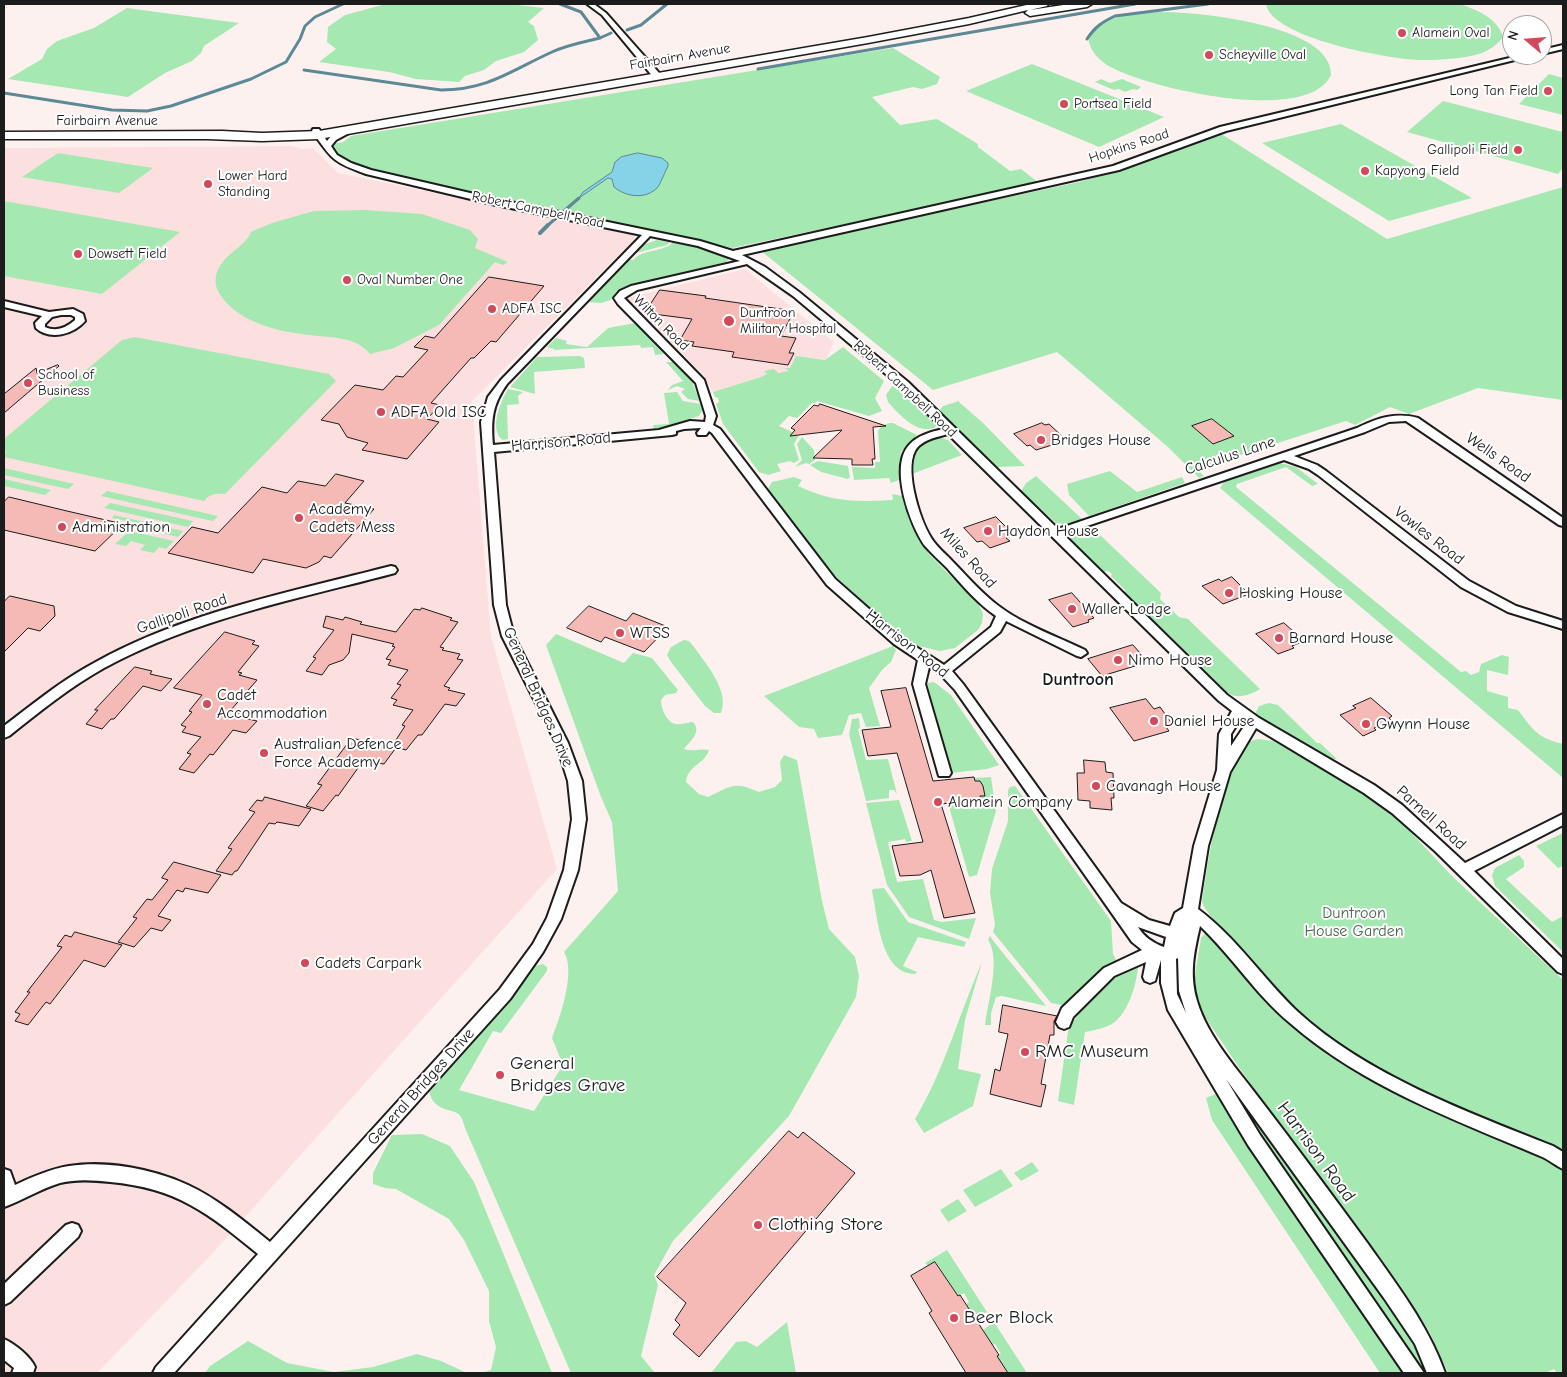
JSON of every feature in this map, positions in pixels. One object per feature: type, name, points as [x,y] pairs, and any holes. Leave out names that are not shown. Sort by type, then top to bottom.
[{"type":"main road","name":"Fairbairn Avenue","points":[[4,136],[294,137],[969,21],[1043,4]]},
{"type":"main road","name":"Fairbairn Avenue","points":[[969,21],[1010,17],[1087,4]]},
{"type":"main road","name":"Fairbairn Avenue","points":[[210,136],[346,131],[395,121]]},
{"type":"street","points":[[590,4],[604,14],[657,76]]},
{"type":"street","name":"Hopkins Road","points":[[733,254],[883,219],[1046,186],[1144,158],[1223,129],[1502,62]]},
{"type":"street","points":[[326,147],[333,138],[346,131]]},
{"type":"street","name":"Robert Campbell Road","points":[[317,133],[334,157],[348,165],[369,172],[496,202],[700,244],[749,261],[790,289],[896,377],[1197,674],[1239,711],[1254,721]]},
{"type":"street","name":"Robert Campbell Road","points":[[294,137],[313,140],[326,147]]},
{"type":"street","name":"General Bridges Drive","points":[[162,1373],[505,994],[538,948],[554,919],[571,870],[579,819],[575,781],[562,742],[508,636],[500,606],[486,426],[493,398],[504,382],[648,233]]},
{"type":"street","name":"Wilton Road","points":[[705,429],[710,416],[701,382],[619,298],[623,293],[631,289],[749,261]]},
{"type":"street","points":[[4,304],[49,315]]},
{"type":"street","name":"Calculus Lane","points":[[1056,533],[1361,430],[1390,417],[1406,417],[1414,420]]},
{"type":"street","name":"Wells Road","points":[[1414,420],[1563,523]]},
{"type":"street","name":"Harrison Road","points":[[488,449],[705,429],[725,442],[831,582],[898,641],[944,671],[959,686],[1115,904],[1136,938],[1163,953]]},
{"type":"street","name":"Miles Road","points":[[950,430],[924,438],[911,450],[907,462],[908,488],[915,512],[928,542],[976,592],[1004,615],[1081,653]]},
{"type":"street","name":"Vowles Road","points":[[1284,456],[1312,467],[1331,480],[1465,584],[1490,600],[1522,614],[1563,625]]},
{"type":"street","name":"Gallipoli Road","points":[[4,733],[81,677],[111,658],[145,642],[224,615],[391,570]]},
{"type":"street","points":[[944,671],[996,629],[1004,615]]},
{"type":"street","points":[[924,659],[919,684],[944,773]]},
{"type":"street","points":[[1223,772],[1225,734],[1239,711]]},
{"type":"street","points":[[1186,948],[1192,927],[1190,911],[1201,846],[1223,772],[1254,721]]},
{"type":"street","name":"Parnell Road","points":[[1254,721],[1384,799],[1463,870],[1563,968]]},
{"type":"street","points":[[1463,870],[1563,819]]},
{"type":"street","name":"Harrison Road","points":[[1115,904],[1144,924],[1174,934]]},
{"type":"street","points":[[1150,976],[1174,934],[1180,917],[1190,911]]},
{"type":"street","points":[[1190,911],[1211,927],[1266,991],[1292,1016],[1337,1053],[1408,1093],[1547,1151],[1563,1161]]},
{"type":"street","points":[[1174,934],[1186,948]]},
{"type":"street","points":[[1064,1022],[1067,1013],[1109,972],[1163,953],[1186,948]]},
{"type":"street","name":"Harrison Road","points":[[1186,948],[1186,988],[1190,1004],[1198,1021],[1233,1075],[1403,1309],[1421,1338],[1436,1373]]},
{"type":"street","points":[[1163,953],[1171,1000],[1177,1012],[1254,1140],[1415,1373]]},
{"type":"street","points":[[4,1177],[7,1197],[38,1183],[74,1173],[129,1175],[182,1190],[226,1216],[270,1253]]},
{"type":"street","points":[[4,1296],[72,1231]]},
{"type":"street","points":[[4,1348],[24,1370]]},
{"type":"shaded area","name":"Australian Defence Force Academy","points":[[292,146],[302,149],[313,148],[338,173],[626,232],[634,236],[634,240],[472,401],[491,637],[557,869],[211,1255],[97,1373],[4,1373],[4,148]]},
{"type":"shaded area","name":"Duntroon Military Hospital","points":[[745,269],[834,342],[826,360],[796,356],[790,371],[785,373],[765,371],[767,374],[761,377],[713,392],[705,377],[627,298]]},
{"type":"green space","points":[[386,4],[508,4],[544,8],[528,22],[534,26],[538,40],[524,52],[496,61],[484,70],[465,76],[459,82],[416,79],[389,72],[319,62],[336,49],[327,42],[328,27],[345,15]]},
{"type":"green space","name":"Alamein Oval","points":[[1266,4],[1460,4],[1480,12],[1492,20],[1500,30],[1502,38],[1491,48],[1475,55],[1445,59],[1407,59],[1360,51],[1309,37],[1288,27],[1273,16]]},
{"type":"green space","points":[[127,8],[239,23],[204,46],[201,53],[192,61],[165,73],[128,97],[8,79],[42,59],[47,49],[57,41],[94,28]]},
{"type":"green space","name":"Scheyville Oval","points":[[1163,12],[1232,19],[1288,33],[1311,44],[1326,58],[1331,75],[1316,90],[1292,98],[1260,100],[1225,98],[1189,92],[1127,74],[1107,65],[1091,48],[1089,35],[1094,28],[1104,22],[1130,15]]},
{"type":"green space","points":[[893,48],[940,77],[937,84],[922,89],[913,87],[872,97],[900,125],[937,119],[978,144],[978,147],[1010,171],[1021,169],[1039,183],[732,248],[367,169],[348,162],[333,148],[333,144],[343,142],[351,136]]},
{"type":"green space","name":"Portsea Field","points":[[1032,64],[1164,117],[1099,147],[966,91]]},
{"type":"green space","name":"Long Tan Field","points":[[1549,74],[1563,78],[1563,115],[1519,104]]},
{"type":"green space","points":[[1101,79],[1110,83],[1122,79],[1141,87],[1137,90],[1133,89],[1125,92],[1119,89],[1114,90],[1095,82]]},
{"type":"green space","name":"Gallipoli Field","points":[[1443,101],[1563,132],[1563,168],[1558,174],[1407,132]]},
{"type":"green space","name":"Kapyong Field","points":[[1341,124],[1472,198],[1389,221],[1262,143]]},
{"type":"green space","points":[[1220,133],[1387,239],[1563,187],[1563,400],[1478,388],[1409,414],[1390,407],[1355,425],[1346,421],[1197,469],[1204,476],[1199,478],[1168,447],[1057,352],[933,390],[760,250],[1079,182],[1148,161]]},
{"type":"green space","points":[[58,153],[153,168],[119,193],[22,177]]},
{"type":"green space","name":"Dowsett Field","points":[[4,201],[180,232],[102,294],[4,276]]},
{"type":"green space","name":"Oval Number One","points":[[365,210],[422,214],[470,230],[478,239],[475,248],[508,262],[503,265],[495,262],[439,325],[394,348],[370,354],[357,344],[343,339],[287,332],[252,321],[232,308],[218,292],[216,276],[218,269],[222,262],[244,242],[251,232],[272,223],[314,211]]},
{"type":"green space","points":[[657,240],[670,242],[667,245],[636,253],[630,257],[642,245]]},
{"type":"green space","points":[[673,242],[706,249],[729,259],[726,262],[628,286],[616,292],[611,300],[601,303],[587,302],[628,259],[633,260],[637,256],[664,248]]},
{"type":"green space","points":[[635,323],[664,354],[655,355],[653,347],[641,348],[640,345],[554,350],[547,347],[556,338],[567,341],[566,344],[587,347],[608,328]]},
{"type":"green space","points":[[135,337],[329,374],[336,381],[225,494],[213,494],[204,501],[4,457],[6,452],[4,449],[4,439],[122,340]]},
{"type":"green space","points":[[843,347],[884,381],[875,398],[882,411],[869,416],[817,401],[812,403],[797,418],[789,416],[779,426],[799,435],[794,444],[799,460],[794,463],[790,461],[777,464],[781,471],[768,475],[759,472],[723,424],[716,404],[719,402],[718,398],[715,397],[713,392],[761,377],[767,374],[764,371],[774,369],[778,373],[789,371],[785,368],[790,368],[796,356],[825,360]]},
{"type":"green space","points":[[580,356],[584,358],[585,368],[534,372],[535,394],[510,387],[537,357]]},
{"type":"green space","points":[[666,362],[674,362],[692,382],[700,401],[688,399],[681,392],[685,389],[677,386],[668,390],[672,385],[683,381]]},
{"type":"green space","points":[[896,385],[937,425],[936,427],[922,429],[909,422],[897,412],[888,402],[886,395],[892,386]]},
{"type":"green space","points":[[508,389],[523,392],[518,396],[519,404],[507,405],[508,439],[503,440],[496,430],[496,423],[499,408]]},
{"type":"green space","points":[[677,392],[683,401],[701,404],[703,409],[699,416],[662,428],[654,428],[653,425],[669,424],[664,393]]},
{"type":"green space","points":[[959,401],[1025,466],[996,467],[942,414],[940,410],[943,406]]},
{"type":"green space","points":[[893,423],[917,435],[901,452],[899,480],[891,483],[889,478],[854,480],[852,467],[875,468],[875,462],[880,462],[878,431],[881,426]]},
{"type":"green space","points":[[802,437],[814,450],[815,460],[809,464],[806,463],[795,467],[802,460],[797,444]]},
{"type":"green space","points":[[939,437],[948,440],[962,455],[912,474],[913,460],[918,450],[927,442]]},
{"type":"green space","points":[[818,461],[848,466],[850,477],[848,479],[821,472],[810,465]]},
{"type":"green space","points":[[1280,463],[1296,467],[1318,484],[1312,486],[1286,467],[1237,484],[1236,487],[1461,672],[1466,671],[1471,675],[1479,672],[1481,664],[1502,655],[1509,657],[1508,675],[1487,670],[1487,691],[1508,697],[1508,708],[1518,710],[1532,728],[1542,736],[1563,744],[1563,778],[1220,488],[1224,482]]},
{"type":"green space","points":[[4,468],[74,484],[68,489],[4,475]]},
{"type":"green space","points":[[1110,471],[1137,492],[1182,477],[1185,483],[1089,516],[1069,495],[1067,484]]},
{"type":"green space","points":[[1036,476],[1082,519],[1066,524],[1056,523],[1021,491],[1026,483]]},
{"type":"green space","points":[[794,477],[802,480],[798,486],[822,495],[844,500],[880,501],[893,500],[892,494],[902,496],[911,521],[928,553],[979,605],[983,614],[982,623],[978,630],[955,648],[940,651],[914,645],[906,641],[831,572],[768,489],[772,482]]},
{"type":"green space","points":[[4,479],[51,490],[45,495],[4,486]]},
{"type":"green space","points":[[107,491],[218,516],[213,521],[101,496]]},
{"type":"green space","points":[[110,503],[193,521],[188,527],[104,508]]},
{"type":"green space","points":[[114,515],[183,531],[178,537],[128,526],[131,522],[112,518]]},
{"type":"green space","points":[[1088,528],[1097,532],[1161,593],[1160,599],[1179,617],[1188,619],[1260,689],[1248,695],[1239,696],[1227,692],[1124,592],[1126,591],[1111,576],[1112,574],[1108,571],[1103,572],[1070,541],[1071,536]]},
{"type":"green space","points":[[129,531],[174,541],[166,549],[159,547],[154,553],[140,550],[145,545],[131,541],[126,546],[115,544]]},
{"type":"green space","points":[[556,634],[624,663],[633,653],[652,658],[678,690],[676,693],[665,695],[661,700],[665,715],[673,723],[693,722],[695,726],[696,733],[684,749],[709,750],[704,759],[689,772],[687,777],[686,782],[699,794],[708,797],[733,786],[759,792],[775,787],[782,780],[780,762],[784,755],[797,760],[822,901],[829,929],[855,957],[859,976],[856,997],[789,1116],[673,1241],[654,1275],[658,1285],[641,1356],[655,1373],[571,1373],[463,1121],[457,1113],[444,1109],[435,1103],[429,1092],[432,1084],[508,1001],[535,966],[543,964],[547,967],[547,971],[501,1033],[493,1031],[459,1090],[534,1111],[563,1065],[552,1038],[566,995],[568,982],[567,961],[564,952],[618,891],[612,822],[601,797],[546,645]]},
{"type":"green space","points":[[684,640],[689,641],[694,647],[720,687],[723,705],[721,713],[714,713],[705,706],[667,655],[671,647]]},
{"type":"green space","points":[[893,646],[896,650],[891,662],[882,670],[869,688],[880,726],[866,727],[861,713],[849,715],[842,735],[818,738],[814,729],[799,727],[764,696]]},
{"type":"green space","points":[[934,682],[951,695],[999,765],[987,769],[951,773],[925,685]]},
{"type":"green space","points":[[1269,703],[1278,705],[1317,743],[1320,743],[1337,759],[1331,759],[1255,714],[1259,706]]},
{"type":"green space","points":[[859,718],[860,728],[858,729],[866,760],[888,759],[897,794],[894,790],[889,790],[889,798],[866,801],[849,734],[852,719]]},
{"type":"green space","name":"Duntroon House Garden","points":[[1258,739],[1273,741],[1364,794],[1403,824],[1451,875],[1563,980],[1563,1154],[1547,1144],[1458,1108],[1351,1056],[1318,1033],[1278,993],[1229,941],[1204,907],[1202,901],[1208,860],[1217,819],[1229,779],[1247,742]]},
{"type":"green space","points":[[991,777],[996,811],[977,875],[969,877],[948,803],[981,800],[980,796],[984,796],[980,781],[975,781],[974,778]]},
{"type":"green space","points":[[1015,786],[1111,921],[1113,954],[1117,962],[1066,1006],[1051,1003],[993,932],[995,925],[990,893],[992,869],[1008,821],[1008,790],[1010,787]]},
{"type":"green space","points":[[899,800],[912,841],[906,842],[905,839],[888,842],[897,882],[923,879],[934,920],[942,922],[976,918],[969,939],[909,917],[887,885],[866,803]]},
{"type":"green space","points":[[1563,833],[1563,866],[1558,868],[1536,846]]},
{"type":"green space","points":[[1519,855],[1524,861],[1524,867],[1506,879],[1552,922],[1563,916],[1563,952],[1495,886],[1492,875],[1495,868]]},
{"type":"green space","points":[[884,888],[908,922],[966,942],[964,947],[918,937],[903,966],[917,972],[915,974],[903,972],[894,965],[888,955],[879,929],[872,891],[873,889]]},
{"type":"green space","points":[[1206,932],[1342,1061],[1360,1073],[1459,1123],[1541,1156],[1563,1168],[1563,1373],[1557,1373],[1554,1369],[1545,1373],[1448,1373],[1428,1329],[1240,1069],[1205,1017],[1197,999],[1194,980],[1201,938]]},
{"type":"green space","points":[[990,936],[1046,1006],[1002,996],[996,997],[991,1013],[991,1025],[985,1025],[994,969],[992,948],[988,940]]},
{"type":"green space","points":[[982,962],[965,1020],[958,1069],[981,1074],[973,1106],[924,1133],[915,1119],[943,1062]]},
{"type":"green space","points":[[1135,964],[1138,968],[1136,982],[1128,1004],[1120,1017],[1108,1026],[1085,1032],[1074,1105],[1058,1101],[1068,1032],[1071,1024],[1105,981]]},
{"type":"green space","points":[[1234,1085],[1410,1334],[1428,1373],[1420,1373],[1255,1134],[1227,1088]]},
{"type":"green space","points":[[1218,1093],[1405,1373],[1380,1373],[1212,1120],[1206,1098]]},
{"type":"green space","points":[[422,1134],[450,1146],[474,1182],[552,1373],[480,1373],[491,1370],[496,1347],[489,1321],[489,1291],[464,1240],[449,1219],[396,1189],[373,1184],[373,1173],[392,1135]]},
{"type":"green space","points":[[1032,1162],[1039,1171],[1021,1181],[1014,1173]]},
{"type":"green space","points":[[1001,1169],[1013,1186],[975,1207],[963,1190]]},
{"type":"green space","points":[[958,1199],[967,1211],[948,1222],[940,1210]]},
{"type":"green space","points":[[947,1250],[987,1312],[976,1317],[966,1304],[969,1302],[964,1293],[958,1296],[936,1262],[928,1266],[925,1263]]},
{"type":"green space","points":[[787,1322],[796,1373],[711,1373],[736,1342],[746,1341],[757,1347]]},
{"type":"green space","points":[[994,1322],[1027,1373],[1008,1373],[997,1356],[1001,1354],[983,1330]]},
{"type":"green space","points":[[248,1341],[287,1363],[334,1372],[373,1367],[417,1354],[441,1361],[467,1373],[205,1373],[210,1366]]},
{"type":"water","points":[[638,153],[662,158],[668,163],[658,187],[653,191],[648,194],[630,195],[614,187],[612,179],[608,178],[579,198],[583,192],[612,172],[615,162],[621,157]]},
{"type":"building","points":[[489,277],[544,286],[496,342],[491,341],[474,358],[471,358],[431,403],[440,405],[427,419],[439,422],[407,459],[362,450],[368,443],[347,437],[339,424],[321,420],[355,385],[383,390],[396,376],[403,377],[428,350],[414,347],[425,336],[434,338]]},
{"type":"building","name":"Duntroon Military Hospital","points":[[660,290],[794,311],[781,336],[796,338],[789,353],[794,353],[788,365],[732,357],[734,352],[692,346],[694,342],[680,340],[692,319],[645,313]]},
{"type":"building","name":"School of Business","points":[[58,365],[4,413],[4,394],[36,368],[37,373]]},
{"type":"building","points":[[820,404],[886,426],[873,427],[875,459],[872,459],[873,465],[852,465],[852,459],[813,458],[842,430],[790,436],[795,430],[791,428],[814,405],[818,406]]},
{"type":"building","points":[[1212,419],[1234,436],[1213,444],[1192,426]]},
{"type":"building","name":"Bridges House","points":[[1042,423],[1045,425],[1049,424],[1063,437],[1059,439],[1062,442],[1036,450],[1030,445],[1027,446],[1014,434]]},
{"type":"building","name":"Academy Cadets Mess","points":[[336,474],[364,481],[345,503],[374,509],[331,558],[324,556],[319,562],[306,568],[263,559],[253,573],[168,553],[192,527],[218,533],[262,487],[287,493],[298,481],[325,486]]},
{"type":"building","name":"Administration","points":[[9,497],[123,524],[95,551],[4,530],[4,502]]},
{"type":"building","name":"Haydon House","points":[[996,517],[1014,535],[1006,538],[1010,541],[990,548],[982,541],[977,542],[964,528]]},
{"type":"building","name":"Hosking House","points":[[1232,577],[1249,594],[1223,604],[1202,586],[1219,579],[1221,581]]},
{"type":"building","name":"Waller Lodge","points":[[1072,593],[1094,618],[1088,620],[1089,622],[1073,627],[1049,600]]},
{"type":"building","points":[[10,596],[54,606],[55,616],[40,631],[28,628],[4,652],[4,602]]},
{"type":"building","name":"WTSS","points":[[589,606],[626,621],[633,613],[668,627],[644,652],[605,637],[601,642],[567,628]]},
{"type":"building","points":[[422,608],[452,618],[450,620],[458,622],[440,647],[444,648],[442,650],[460,654],[457,659],[463,660],[444,686],[450,688],[448,690],[465,694],[456,706],[445,704],[422,735],[418,735],[406,750],[392,746],[405,726],[402,725],[413,710],[393,705],[397,700],[391,698],[401,685],[397,684],[408,670],[388,665],[391,660],[386,659],[395,647],[392,646],[394,644],[352,634],[349,653],[343,660],[329,665],[322,675],[306,671],[316,658],[313,657],[334,630],[323,627],[326,616],[343,620],[345,617],[362,622],[360,624],[396,632],[414,609],[420,610]]},
{"type":"building","name":"Barnard House","points":[[1284,623],[1304,641],[1292,646],[1294,648],[1278,654],[1256,634]]},
{"type":"building","name":"Cadet Accommodation","points":[[225,632],[255,641],[252,644],[259,646],[238,672],[242,673],[239,675],[257,680],[230,711],[242,714],[240,717],[257,721],[246,733],[233,730],[213,755],[210,754],[194,773],[179,769],[191,754],[187,753],[201,737],[182,732],[186,727],[181,725],[192,712],[189,711],[202,695],[174,688]]},
{"type":"building","name":"Nimo House","points":[[1133,645],[1148,662],[1102,676],[1088,659]]},
{"type":"building","name":"Cadet Accommodation","points":[[135,667],[152,671],[150,674],[172,679],[161,691],[143,686],[114,719],[111,719],[102,729],[86,724],[98,710],[95,710]]},
{"type":"building","name":"Alamein Company","points":[[906,688],[933,781],[974,777],[975,781],[980,781],[983,786],[985,796],[980,796],[981,800],[941,804],[975,913],[944,918],[931,870],[920,875],[900,876],[892,846],[923,842],[897,753],[868,756],[862,730],[891,727],[881,691]]},
{"type":"building","name":"Gwynn House","points":[[1371,698],[1392,716],[1389,718],[1392,721],[1374,728],[1376,730],[1363,736],[1340,715],[1356,708],[1353,706]]},
{"type":"building","name":"Daniel House","points":[[1146,699],[1154,709],[1160,707],[1173,725],[1166,727],[1169,731],[1134,741],[1110,708]]},
{"type":"building","name":"Cadet Accommodation","points":[[352,738],[395,749],[384,764],[363,761],[338,796],[336,795],[323,811],[306,806],[322,785],[318,784]]},
{"type":"building","name":"Cavanagh House","points":[[1084,760],[1105,762],[1106,772],[1113,773],[1114,798],[1111,798],[1112,810],[1090,808],[1090,801],[1078,800],[1077,773],[1084,773]]},
{"type":"building","points":[[265,797],[311,809],[299,826],[277,822],[275,824],[269,823],[237,871],[232,875],[216,871],[232,849],[228,848],[255,812],[249,810],[257,800],[262,801]]},
{"type":"building","points":[[174,862],[221,875],[208,893],[185,888],[183,892],[177,890],[158,916],[171,920],[162,931],[151,928],[134,947],[118,942],[137,918],[133,917],[147,899],[152,900],[168,880],[162,878]]},
{"type":"building","points":[[75,932],[122,945],[105,967],[84,960],[50,1004],[46,1002],[28,1025],[15,1021],[20,1014],[15,1012],[30,992],[27,992],[62,947],[57,946],[65,935],[71,937]]},
{"type":"building","name":"RMC Museum","points":[[1003,1005],[1057,1016],[1054,1021],[1054,1035],[1050,1035],[1041,1084],[1046,1085],[1041,1107],[990,1094],[995,1069],[1000,1071],[1008,1034],[999,1032]]},
{"type":"building","name":"Clothing Store","points":[[789,1131],[798,1138],[803,1132],[855,1173],[699,1357],[673,1334],[680,1325],[675,1320],[686,1303],[657,1277]]},
{"type":"building","name":"Beer Block","points":[[935,1262],[958,1296],[960,1295],[999,1355],[997,1356],[1008,1373],[966,1373],[929,1313],[932,1311],[911,1276]]},
{"type":"waterway","points":[[4,93],[112,110],[147,111],[171,106],[251,79],[286,62],[300,39],[305,26],[315,17],[343,4]]},
{"type":"waterway","points":[[560,4],[581,12],[600,38]]},
{"type":"waterway","points":[[627,30],[641,25],[667,4]]},
{"type":"waterway","points":[[758,69],[1135,4]]},
{"type":"waterway","points":[[1087,39],[1099,25],[1115,16],[1208,4]]},
{"type":"waterway","points":[[600,38],[611,33]]},
{"type":"waterway","points":[[304,70],[441,90],[458,89],[486,83],[558,50],[600,38]]},
{"type":"waterway","points":[[564,211],[579,198]]},
{"type":"waterway","points":[[547,226],[555,219]]},
{"type":"waterway","points":[[540,233],[547,226]]},
{"type":"place","name":"Alamein Oval","points":[[1402,33]]},
{"type":"place","name":"Scheyville Oval","points":[[1209,55]]},
{"type":"place","name":"Long Tan Field","points":[[1548,91]]},
{"type":"place","name":"Portsea Field","points":[[1064,104]]},
{"type":"place","name":"Gallipoli Field","points":[[1518,150]]},
{"type":"place","name":"Kapyong Field","points":[[1365,171]]},
{"type":"place","name":"Lower Hard Standing","points":[[208,184]]},
{"type":"place","name":"Dowsett Field","points":[[78,254]]},
{"type":"place","name":"Oval Number One","points":[[347,280]]},
{"type":"place","name":"ADFA ISC","points":[[492,309]]},
{"type":"place","name":"Duntroon Military Hospital","points":[[729,321]]},
{"type":"place","name":"School of Business","points":[[28,383]]},
{"type":"place","name":"ADFA Old ISC","points":[[381,412]]},
{"type":"place","name":"Bridges House","points":[[1041,440]]},
{"type":"place","name":"Academy Cadets Mess","points":[[299,518]]},
{"type":"place","name":"Administration","points":[[62,527]]},
{"type":"place","name":"Haydon House","points":[[988,531]]},
{"type":"place","name":"Hosking House","points":[[1229,593]]},
{"type":"place","name":"Waller Lodge","points":[[1072,609]]},
{"type":"place","name":"WTSS","points":[[620,633]]},
{"type":"place","name":"Barnard House","points":[[1279,638]]},
{"type":"place","name":"Nimo House","points":[[1118,660]]},
{"type":"place","name":"Cadet Accommodation","points":[[207,704]]},
{"type":"place","name":"Daniel House","points":[[1154,721]]},
{"type":"place","name":"Gwynn House","points":[[1366,724]]},
{"type":"place","name":"Australian Defence Force Academy","points":[[264,753]]},
{"type":"place","name":"Cavanagh House","points":[[1096,786]]},
{"type":"place","name":"Alamein Company","points":[[938,802]]},
{"type":"place","name":"Cadets Carpark","points":[[305,963]]},
{"type":"place","name":"RMC Museum","points":[[1025,1052]]},
{"type":"place","name":"General Bridges Grave","points":[[500,1075]]},
{"type":"place","name":"Clothing Store","points":[[758,1225]]},
{"type":"place","name":"Beer Block","points":[[954,1318]]},
{"type":"district","name":"Duntroon","points":[[1078,680]]}]
